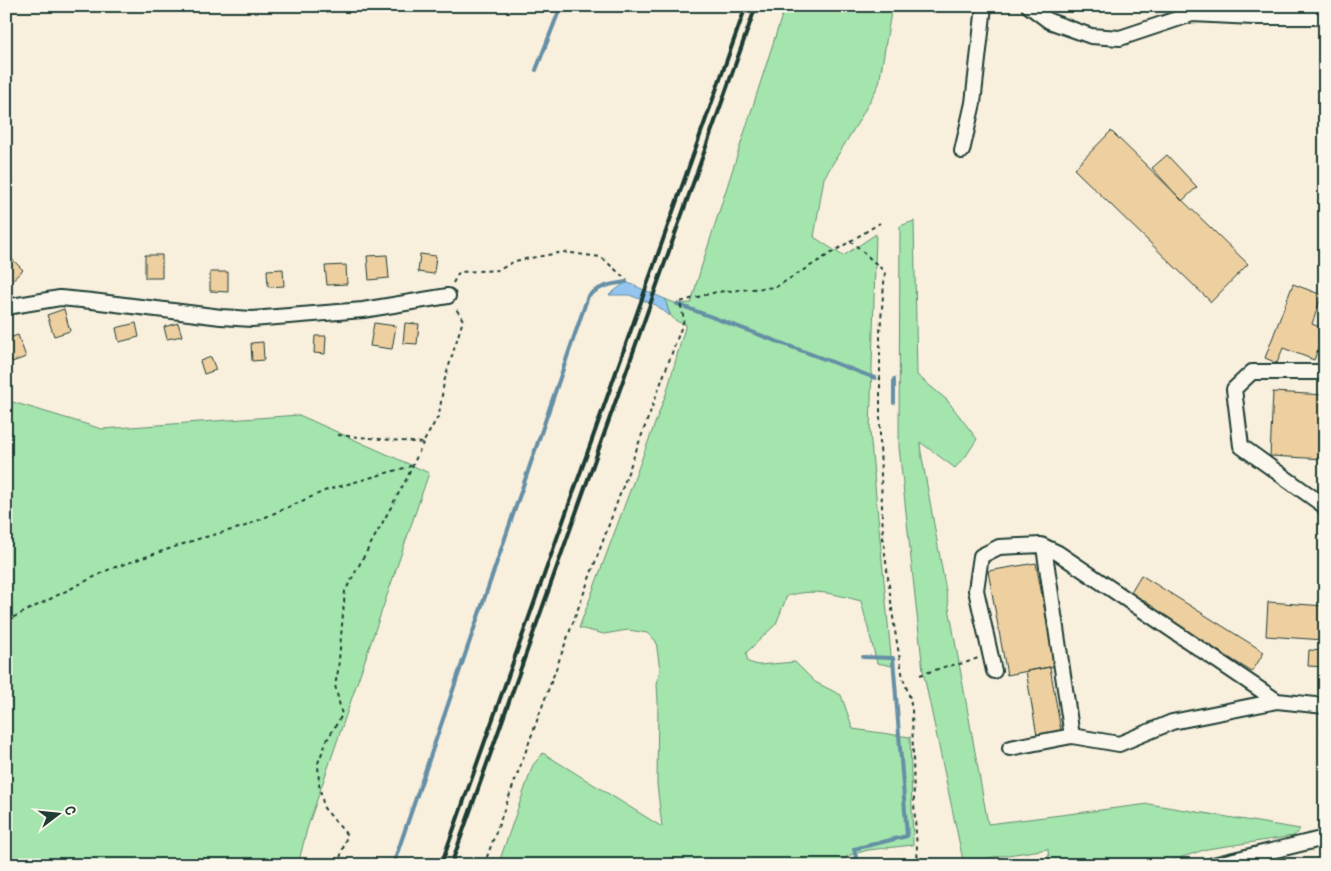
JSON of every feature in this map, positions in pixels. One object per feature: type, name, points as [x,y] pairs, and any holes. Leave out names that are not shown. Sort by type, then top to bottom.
[{"type":"street","points":[[962,151],[973,103],[984,6]]},
{"type":"street","points":[[1029,6],[1049,21],[1091,36],[1120,38],[1192,14],[1253,17],[1325,17]]},
{"type":"street","points":[[6,307],[60,298],[92,300],[252,320],[363,310],[448,296]]},
{"type":"street","points":[[1325,372],[1252,372],[1234,390],[1241,446],[1325,508]]},
{"type":"street","points":[[994,672],[976,590],[981,556],[999,547],[1041,545],[1058,553],[1277,701]]},
{"type":"street","points":[[1044,547],[1072,736]]},
{"type":"street","points":[[1010,748],[1072,736],[1118,744],[1172,722],[1277,701],[1325,706]]},
{"type":"street","points":[[1213,865],[1325,838]]},
{"type":"path","points":[[484,865],[684,320],[680,302],[716,292],[776,287],[880,223]]},
{"type":"path","points":[[850,240],[885,272],[880,332],[880,444],[883,538],[894,625],[903,678],[912,709],[914,803],[918,865]]},
{"type":"path","points":[[338,865],[347,835],[324,808],[318,784],[318,762],[327,740],[342,715],[334,685],[338,671],[346,591],[439,415],[444,382],[463,320],[448,296],[459,272],[500,270],[515,261],[563,252],[601,257],[627,280]]},
{"type":"path","points":[[338,435],[423,443]]},
{"type":"path","points":[[6,621],[110,569],[198,539],[243,527],[327,490],[412,466]]},
{"type":"path","points":[[920,675],[947,666],[965,663],[990,653]]},
{"type":"green space","points":[[785,6],[892,6],[879,84],[824,178],[814,237],[843,256],[876,234],[870,432],[892,666],[877,663],[861,601],[816,592],[787,596],[776,624],[746,653],[748,662],[758,665],[795,662],[815,682],[841,695],[853,729],[910,737],[913,845],[868,850],[847,856],[842,865],[498,865],[533,765],[543,753],[662,827],[657,784],[657,684],[660,670],[656,641],[647,633],[628,630],[604,634],[579,628],[667,391],[686,324],[673,319],[665,299],[677,304],[691,303]]},
{"type":"green space","points":[[914,221],[917,375],[947,400],[977,439],[966,456],[955,468],[920,442],[988,824],[1149,804],[1300,829],[1294,836],[1207,849],[1158,865],[1049,865],[1048,849],[988,858],[988,865],[964,865],[923,671],[899,447],[900,226]]},
{"type":"green space","points":[[6,400],[102,429],[299,415],[429,473],[307,829],[298,865],[6,865]]},
{"type":"water","points":[[626,282],[665,299],[670,316],[656,305],[629,295],[609,295]]},
{"type":"building","points":[[1111,131],[1248,264],[1211,302],[1074,169]]},
{"type":"building","points":[[1167,155],[1197,187],[1182,201],[1152,168]]},
{"type":"building","points":[[6,253],[23,270],[7,285],[6,284]]},
{"type":"building","points":[[420,254],[436,256],[434,274],[418,272]]},
{"type":"building","points":[[145,255],[162,255],[162,278],[145,278]]},
{"type":"building","points":[[387,255],[389,278],[369,280],[367,256]]},
{"type":"building","points":[[346,265],[347,284],[327,285],[325,266]]},
{"type":"building","points":[[283,269],[284,286],[268,287],[267,270]]},
{"type":"building","points":[[210,272],[228,272],[228,292],[210,291]]},
{"type":"building","points":[[1293,284],[1322,295],[1312,324],[1325,329],[1325,331],[1314,360],[1283,348],[1277,363],[1265,358]]},
{"type":"building","points":[[64,309],[70,331],[54,336],[47,315]]},
{"type":"building","points":[[136,323],[139,337],[119,342],[116,328]]},
{"type":"building","points":[[178,323],[182,336],[167,339],[164,327]]},
{"type":"building","points":[[374,323],[396,326],[392,349],[370,346]]},
{"type":"building","points":[[405,323],[419,324],[417,344],[403,343]]},
{"type":"building","points":[[18,335],[26,357],[12,362],[6,346],[6,339]]},
{"type":"building","points":[[315,336],[326,336],[325,354],[314,353]]},
{"type":"building","points":[[263,342],[264,360],[252,361],[251,343]]},
{"type":"building","points":[[211,357],[216,370],[204,374],[200,361]]},
{"type":"building","points":[[1273,392],[1325,395],[1325,459],[1270,456]]},
{"type":"building","points":[[1036,563],[1055,666],[1007,675],[988,571]]},
{"type":"building","points":[[1141,575],[1264,652],[1252,672],[1129,595]]},
{"type":"building","points":[[1268,602],[1325,606],[1324,640],[1266,636]]},
{"type":"building","points":[[1309,650],[1325,651],[1325,667],[1308,666]]},
{"type":"building","points":[[1050,667],[1061,731],[1037,736],[1026,671]]},
{"type":"building","points":[[1323,710],[1325,710],[1325,733],[1321,732]]},
{"type":"waterway","points":[[536,70],[561,6]]},
{"type":"waterway","points":[[393,865],[588,296],[606,286],[626,282]]},
{"type":"waterway","points":[[677,304],[875,378]]},
{"type":"waterway","points":[[894,379],[894,403]]},
{"type":"waterway","points":[[858,865],[854,849],[907,836],[893,658],[863,657]]},
{"type":"railway","points":[[441,865],[746,6]]},
{"type":"railway","points":[[451,865],[756,6]]}]
